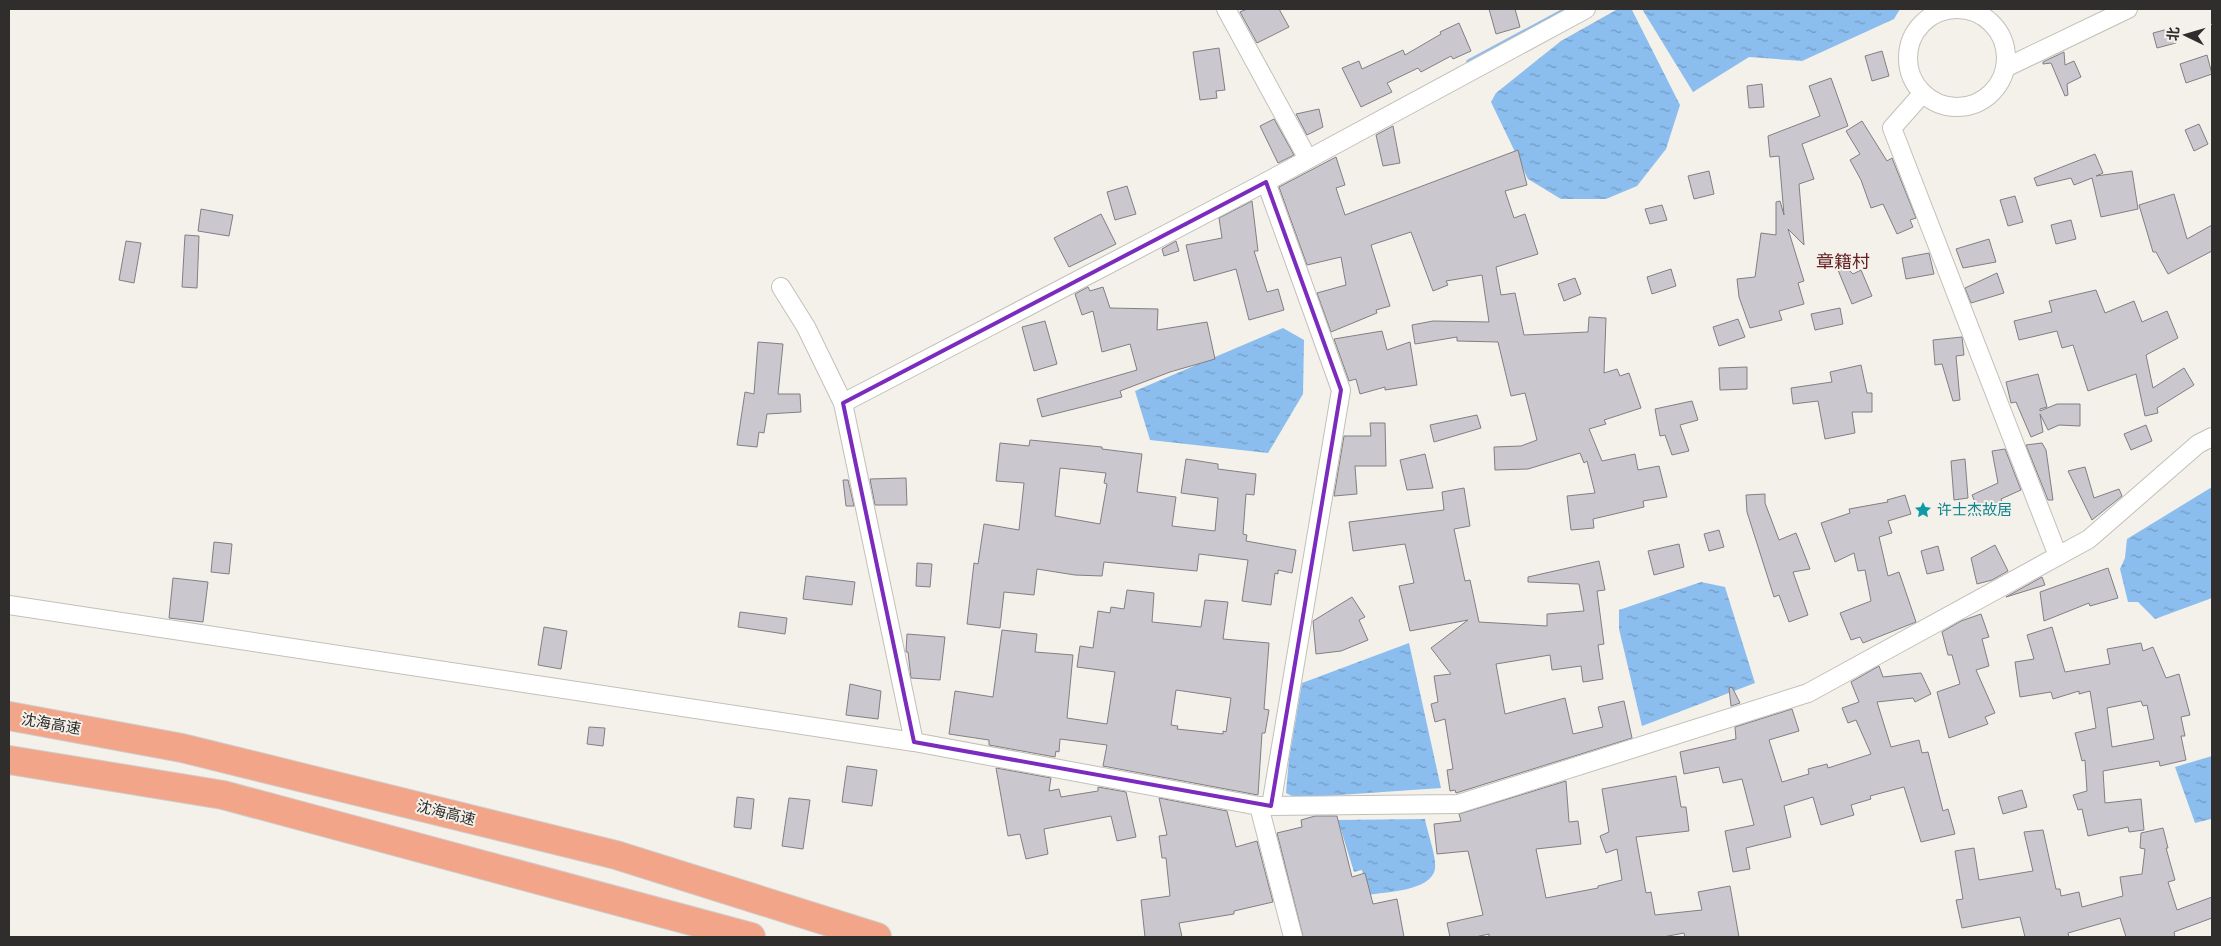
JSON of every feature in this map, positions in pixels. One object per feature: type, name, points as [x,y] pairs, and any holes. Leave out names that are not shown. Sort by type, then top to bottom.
[{"type":"highway","name":"沈海高速","points":[[9,716],[182,748],[616,855],[877,937]]},
{"type":"highway","points":[[9,760],[223,795],[751,937]]},
{"type":"street","points":[[1226,9],[1308,159]]},
{"type":"street","points":[[843,403],[1266,182],[1586,9]]},
{"type":"street","points":[[2005,68],[2128,9]]},
{"type":"street","points":[[1965,10],[1980,15],[1992,24],[2003,45],[2005,68],[1999,83],[1989,95],[1976,103],[1960,107],[1945,106],[1930,99],[1910,73],[1908,56],[1911,40],[1931,12],[1965,10]]},
{"type":"street","points":[[1923,92],[1892,128],[2058,556]]},
{"type":"street","points":[[1266,182],[1341,390],[1265,806],[1294,937]]},
{"type":"street","points":[[781,287],[806,327],[843,403],[914,742]]},
{"type":"street","points":[[9,605],[914,742],[1265,806],[1458,804],[1808,693],[2089,539],[2198,444],[2212,437]]},
{"type":"highlighted area","points":[[1266,182],[1341,390],[1271,806],[914,742],[843,403]]},
{"type":"water","points":[[1642,9],[1900,9],[1894,19],[1802,61],[1749,57],[1693,92]]},
{"type":"water","points":[[1616,10],[1632,10],[1680,105],[1666,149],[1637,186],[1606,199],[1561,199],[1528,179],[1491,102],[1496,93],[1561,41]]},
{"type":"water","points":[[1283,328],[1304,340],[1303,394],[1268,453],[1150,440],[1135,391]]},
{"type":"water","points":[[2212,487],[2212,598],[2155,619],[2138,602],[2128,602],[2120,569],[2125,558],[2127,539]]},
{"type":"water","points":[[1701,582],[1725,587],[1755,683],[1642,726],[1619,629],[1619,610]]},
{"type":"water","points":[[1409,643],[1441,788],[1296,798],[1286,793],[1289,759],[1302,683]]},
{"type":"water","points":[[2212,756],[2212,821],[2211,819],[2195,823],[2175,767]]},
{"type":"water","points":[[1425,819],[1435,858],[1435,869],[1432,876],[1425,882],[1407,889],[1367,895],[1362,870],[1354,872],[1338,820]]},
{"type":"building","points":[[1247,9],[1279,9],[1289,27],[1257,43],[1240,12]]},
{"type":"building","points":[[1489,9],[1515,9],[1520,27],[1496,34]]},
{"type":"building","points":[[1459,23],[1471,51],[1453,59],[1451,56],[1421,72],[1418,68],[1387,83],[1392,92],[1361,107],[1342,68],[1359,61],[1362,69],[1403,50],[1405,55],[1441,34],[1440,32]]},
{"type":"building","points":[[2172,28],[2176,43],[2157,48],[2153,33]]},
{"type":"building","points":[[1219,48],[1225,90],[1216,91],[1217,98],[1200,100],[1193,52]]},
{"type":"building","points":[[1882,51],[1889,76],[1872,81],[1865,56]]},
{"type":"building","points":[[2064,52],[2065,65],[2074,61],[2081,77],[2067,84],[2068,95],[2065,96],[2051,63],[2043,64],[2043,62]]},
{"type":"building","points":[[2207,55],[2212,74],[2186,83],[2180,64]]},
{"type":"building","points":[[1831,78],[1848,126],[1802,144],[1814,179],[1799,184],[1804,245],[1788,229],[1804,281],[1798,283],[1804,304],[1779,311],[1782,320],[1750,328],[1739,297],[1737,279],[1755,277],[1761,233],[1776,235],[1776,202],[1780,201],[1784,215],[1779,156],[1770,157],[1768,136],[1820,116],[1809,86]]},
{"type":"building","points":[[1762,84],[1764,107],[1749,108],[1747,86]]},
{"type":"building","points":[[1319,109],[1323,127],[1307,135],[1296,114]]},
{"type":"building","points":[[1274,119],[1294,155],[1278,163],[1260,126]]},
{"type":"building","points":[[1862,121],[1887,161],[1892,158],[1916,218],[1910,220],[1913,227],[1897,234],[1883,204],[1871,208],[1861,180],[1850,160],[1860,154],[1846,131]]},
{"type":"building","points":[[2199,124],[2208,144],[2194,151],[2185,130]]},
{"type":"building","points":[[1393,126],[1400,163],[1383,166],[1376,135]]},
{"type":"building","points":[[1518,150],[1527,185],[1505,191],[1514,218],[1525,214],[1538,254],[1496,267],[1501,295],[1515,293],[1524,335],[1588,332],[1589,317],[1606,318],[1604,373],[1617,369],[1620,376],[1629,373],[1641,408],[1604,420],[1606,424],[1589,429],[1602,461],[1635,454],[1638,470],[1659,466],[1667,497],[1643,501],[1644,507],[1593,519],[1594,528],[1571,530],[1567,496],[1595,493],[1587,461],[1584,463],[1580,453],[1528,469],[1495,470],[1494,447],[1521,446],[1537,440],[1525,393],[1511,396],[1498,342],[1457,341],[1457,337],[1415,344],[1412,325],[1433,321],[1489,322],[1482,275],[1446,281],[1448,285],[1433,291],[1411,232],[1371,245],[1390,306],[1376,310],[1377,313],[1331,332],[1317,293],[1346,285],[1341,257],[1307,265],[1279,187],[1336,157],[1345,185],[1336,188],[1345,215]]},
{"type":"building","points":[[2095,154],[2103,173],[2096,176],[2132,171],[2138,209],[2101,217],[2092,178],[2074,185],[2071,178],[2037,186],[2034,178]]},
{"type":"building","points":[[1709,171],[1714,194],[1694,199],[1688,176]]},
{"type":"building","points":[[1127,186],[1136,214],[1115,220],[1107,192]]},
{"type":"building","points":[[2174,194],[2187,239],[2212,225],[2212,251],[2168,274],[2156,252],[2153,252],[2139,205]]},
{"type":"building","points":[[2015,196],[2023,222],[2008,226],[2000,200]]},
{"type":"building","points":[[1252,201],[1258,251],[1254,251],[1267,292],[1278,289],[1284,310],[1249,320],[1236,269],[1194,281],[1186,245],[1222,238],[1219,218]]},
{"type":"building","points":[[1662,205],[1667,220],[1650,224],[1645,209]]},
{"type":"building","points":[[201,209],[233,215],[229,236],[198,231]]},
{"type":"building","points":[[1101,214],[1116,244],[1069,267],[1054,238]]},
{"type":"building","points":[[2071,220],[2076,239],[2056,244],[2051,225]]},
{"type":"building","points":[[185,235],[199,236],[197,288],[182,287]]},
{"type":"building","points":[[1989,239],[1996,262],[1963,268],[1956,249]]},
{"type":"building","points":[[126,241],[141,243],[134,283],[119,280]]},
{"type":"building","points":[[1176,241],[1179,251],[1164,256],[1162,249]]},
{"type":"building","points":[[1831,253],[1853,274],[1861,270],[1872,296],[1852,304]]},
{"type":"building","points":[[1929,253],[1934,274],[1906,279],[1902,258]]},
{"type":"building","points":[[1671,269],[1676,286],[1652,294],[1647,277]]},
{"type":"building","points":[[1997,273],[2004,293],[1971,303],[1965,288]]},
{"type":"building","points":[[1575,278],[1581,294],[1564,301],[1558,284]]},
{"type":"building","points":[[1088,287],[1090,291],[1103,287],[1110,308],[1158,309],[1157,330],[1207,322],[1215,359],[1170,372],[1120,391],[1122,397],[1042,417],[1037,399],[1137,370],[1130,344],[1102,352],[1093,311],[1082,315],[1075,294]]},
{"type":"building","points":[[2096,290],[2105,313],[2134,301],[2142,322],[2167,311],[2178,338],[2146,355],[2153,388],[2184,368],[2194,385],[2157,408],[2158,413],[2145,416],[2136,374],[2088,391],[2073,345],[2062,348],[2057,331],[2019,340],[2014,321],[2052,312],[2049,301]]},
{"type":"building","points":[[1840,308],[1843,324],[1815,330],[1811,314]]},
{"type":"building","points":[[1738,319],[1745,337],[1719,346],[1713,327]]},
{"type":"building","points":[[1045,321],[1057,364],[1034,371],[1022,327]]},
{"type":"building","points":[[1382,331],[1387,350],[1410,342],[1417,385],[1385,390],[1385,387],[1360,394],[1356,379],[1349,381],[1334,339]]},
{"type":"building","points":[[1962,337],[1964,355],[1956,356],[1960,400],[1953,401],[1942,364],[1935,365],[1933,340]]},
{"type":"building","points":[[758,342],[783,344],[778,394],[800,394],[801,412],[767,414],[764,433],[759,432],[757,447],[737,445],[745,392],[754,394]]},
{"type":"building","points":[[1861,365],[1867,393],[1872,393],[1872,412],[1852,412],[1855,433],[1825,439],[1818,401],[1793,404],[1791,388],[1832,382],[1830,372]]},
{"type":"building","points":[[1747,367],[1747,389],[1720,390],[1719,368]]},
{"type":"building","points":[[2038,374],[2047,407],[2040,409],[2040,411],[2057,404],[2080,404],[2080,426],[2059,425],[2048,430],[2040,414],[2043,432],[2031,437],[2016,402],[2011,403],[2006,382]]},
{"type":"building","points":[[1692,401],[1698,420],[1680,425],[1689,451],[1672,455],[1665,435],[1660,436],[1655,409]]},
{"type":"building","points":[[1477,415],[1481,428],[1434,442],[1430,425]]},
{"type":"building","points":[[1370,423],[1385,423],[1386,466],[1355,466],[1357,494],[1334,496],[1344,436],[1371,436]]},
{"type":"building","points":[[2146,425],[2152,441],[2131,450],[2124,434]]},
{"type":"building","points":[[1030,440],[1102,447],[1102,449],[1142,454],[1137,492],[1176,497],[1172,526],[1215,531],[1218,498],[1181,493],[1186,459],[1218,464],[1218,469],[1256,474],[1254,495],[1246,494],[1243,534],[1247,535],[1246,541],[1296,550],[1292,573],[1278,570],[1278,574],[1275,573],[1271,605],[1242,601],[1248,560],[1199,554],[1197,571],[1104,562],[1102,576],[1075,575],[1037,569],[1034,595],[1004,592],[1000,628],[967,624],[974,563],[978,564],[984,524],[1019,530],[1024,483],[996,481],[1000,443],[1029,446]],"holes":[[[1060,468],[1106,473],[1104,483],[1107,484],[1100,524],[1055,516]]]},
{"type":"building","points":[[2042,443],[2046,450],[2053,500],[2048,500],[2026,445]]},
{"type":"building","points":[[2005,449],[2021,490],[2001,499],[2002,502],[1979,512],[1972,495],[1998,483],[1992,451]]},
{"type":"building","points":[[1425,454],[1433,488],[1407,490],[1400,460]]},
{"type":"building","points":[[1965,459],[1968,498],[1954,500],[1951,461]]},
{"type":"building","points":[[2085,467],[2094,498],[2119,489],[2122,496],[2092,520],[2068,471]]},
{"type":"building","points":[[906,478],[907,505],[875,505],[870,479]]},
{"type":"building","points":[[843,480],[848,480],[854,506],[846,506]]},
{"type":"building","points":[[1464,488],[1470,526],[1454,529],[1465,581],[1470,580],[1479,622],[1547,626],[1547,614],[1584,611],[1579,584],[1528,582],[1528,577],[1599,561],[1605,590],[1597,591],[1604,644],[1598,645],[1603,679],[1583,682],[1581,666],[1552,670],[1550,655],[1496,664],[1505,714],[1565,698],[1573,734],[1603,727],[1598,707],[1624,701],[1632,738],[1456,793],[1455,790],[1450,791],[1447,770],[1453,769],[1445,719],[1435,722],[1431,704],[1438,702],[1434,676],[1451,674],[1431,648],[1468,620],[1410,631],[1399,586],[1414,583],[1405,544],[1353,551],[1349,522],[1444,510],[1442,492]]},
{"type":"building","points":[[1765,494],[1765,503],[1779,540],[1796,533],[1810,569],[1793,572],[1808,615],[1789,622],[1779,595],[1774,597],[1747,512],[1746,495]]},
{"type":"building","points":[[1905,495],[1911,514],[1888,521],[1892,533],[1879,537],[1888,576],[1899,572],[1916,622],[1863,643],[1860,637],[1851,640],[1840,613],[1871,601],[1865,570],[1858,571],[1854,553],[1835,562],[1821,523],[1850,513],[1849,509],[1888,502],[1887,500]]},
{"type":"building","points":[[1719,530],[1724,547],[1709,551],[1704,534]]},
{"type":"building","points":[[214,542],[232,544],[229,574],[211,572]]},
{"type":"building","points":[[1679,544],[1684,567],[1654,575],[1648,551]]},
{"type":"building","points":[[1995,545],[2008,571],[1992,580],[1977,584],[1971,558]]},
{"type":"building","points":[[1938,546],[1944,570],[1927,574],[1921,551]]},
{"type":"building","points":[[917,563],[932,564],[930,587],[916,586]]},
{"type":"building","points":[[2108,568],[2118,598],[2090,606],[2089,603],[2044,621],[2040,592]]},
{"type":"building","points":[[806,576],[855,582],[852,605],[803,599]]},
{"type":"building","points":[[2042,577],[2045,585],[2006,597]]},
{"type":"building","points":[[173,578],[208,582],[203,622],[169,618]]},
{"type":"building","points":[[1127,590],[1154,593],[1152,622],[1201,627],[1205,600],[1228,602],[1223,639],[1269,643],[1264,709],[1269,710],[1265,733],[1262,733],[1258,795],[1103,766],[1107,745],[1060,739],[1059,752],[1056,751],[1055,757],[989,745],[989,740],[949,734],[955,691],[993,697],[1002,630],[1037,634],[1035,652],[1073,655],[1067,718],[1107,724],[1115,672],[1077,667],[1080,646],[1093,648],[1098,611],[1110,613],[1111,607],[1124,609]],"holes":[[[1176,690],[1231,698],[1226,732],[1223,731],[1223,734],[1177,729],[1178,726],[1171,725]]]},
{"type":"building","points":[[1352,597],[1365,617],[1359,620],[1368,640],[1341,651],[1316,654],[1313,621]]},
{"type":"building","points":[[740,612],[787,618],[785,634],[738,627]]},
{"type":"building","points":[[1981,614],[1989,637],[1982,639],[1989,666],[1976,670],[1995,713],[1985,717],[1988,724],[1949,738],[1937,692],[1960,684],[1952,655],[1948,655],[1942,632],[1961,621]]},
{"type":"building","points":[[544,627],[567,631],[561,669],[538,665]]},
{"type":"building","points":[[2052,627],[2065,672],[2110,664],[2107,649],[2141,643],[2143,651],[2153,647],[2166,678],[2179,674],[2190,715],[2181,717],[2185,736],[2181,736],[2186,760],[2160,766],[2159,761],[2103,771],[2105,803],[2141,799],[2144,830],[2129,832],[2128,827],[2088,836],[2082,809],[2078,810],[2073,795],[2087,791],[2085,760],[2082,761],[2075,733],[2096,728],[2090,691],[2079,694],[2079,691],[2053,699],[2051,692],[2020,697],[2015,662],[2034,659],[2027,635]],"holes":[[[2141,701],[2143,706],[2147,705],[2154,739],[2112,747],[2107,708]]]},
{"type":"building","points":[[907,634],[945,637],[940,680],[911,678],[908,652],[906,652]]},
{"type":"building","points":[[1879,666],[1883,677],[1921,673],[1931,694],[1915,702],[1913,698],[1877,702],[1891,747],[1919,740],[1922,753],[1928,752],[1943,811],[1948,809],[1955,834],[1921,842],[1904,787],[1870,796],[1871,799],[1851,805],[1854,815],[1821,825],[1813,797],[1784,806],[1791,837],[1746,848],[1750,869],[1733,872],[1725,831],[1754,825],[1742,779],[1723,783],[1719,767],[1684,774],[1680,752],[1736,739],[1735,727],[1792,709],[1799,731],[1769,740],[1782,782],[1809,774],[1808,769],[1827,764],[1828,768],[1871,754],[1856,720],[1848,723],[1842,708],[1859,702],[1851,682]]},
{"type":"building","points":[[850,684],[881,691],[878,719],[846,715]]},
{"type":"building","points":[[1732,687],[1740,703],[1731,706],[1729,688]]},
{"type":"building","points":[[589,727],[605,728],[603,746],[587,744]]},
{"type":"building","points":[[847,766],[877,770],[872,806],[842,802]]},
{"type":"building","points":[[996,768],[1051,778],[1049,791],[1059,789],[1061,797],[1098,791],[1098,787],[1126,792],[1136,837],[1117,841],[1111,816],[1044,829],[1048,854],[1026,859],[1020,834],[1008,836]]},
{"type":"building","points":[[1676,776],[1681,807],[1686,807],[1689,831],[1636,837],[1646,893],[1651,892],[1655,915],[1702,910],[1698,892],[1730,886],[1739,937],[1685,937],[1684,933],[1663,937],[1489,937],[1489,934],[1475,937],[1450,937],[1447,923],[1483,915],[1468,851],[1437,854],[1434,824],[1461,821],[1459,814],[1566,781],[1569,822],[1578,821],[1581,844],[1536,849],[1546,898],[1598,888],[1598,886],[1622,880],[1617,849],[1606,853],[1600,836],[1609,832],[1602,789]]},
{"type":"building","points":[[2022,790],[2027,807],[2003,814],[1998,797]]},
{"type":"building","points":[[737,797],[754,799],[751,829],[734,827]]},
{"type":"building","points":[[789,798],[810,800],[803,849],[782,846]]},
{"type":"building","points":[[1159,798],[1227,811],[1236,847],[1257,841],[1273,902],[1234,911],[1234,914],[1179,923],[1182,937],[1145,937],[1141,900],[1170,896],[1166,858],[1162,858],[1159,836],[1167,835]]},
{"type":"building","points":[[1315,816],[1337,816],[1352,877],[1365,873],[1373,904],[1397,899],[1404,937],[1303,937],[1277,833],[1302,827],[1301,820]]},
{"type":"building","points":[[2163,828],[2168,848],[2166,848],[2175,880],[2168,882],[2177,910],[2212,897],[2212,918],[2174,932],[2175,937],[2126,937],[2120,918],[2068,933],[2069,937],[2025,937],[2020,917],[1962,928],[1956,900],[1963,899],[1955,851],[1974,848],[1979,880],[2033,871],[2024,832],[2043,830],[2056,889],[2060,889],[2061,896],[2079,892],[2082,907],[2123,896],[2120,877],[2142,874],[2145,849],[2140,848],[2141,833]]},
{"type":"waterway","points":[[1469,62],[1568,9]]},
{"type":"place","name":"许士杰故居","points":[[1923,510]]},
{"type":"district","name":"章籍村","points":[[1843,262]]}]
